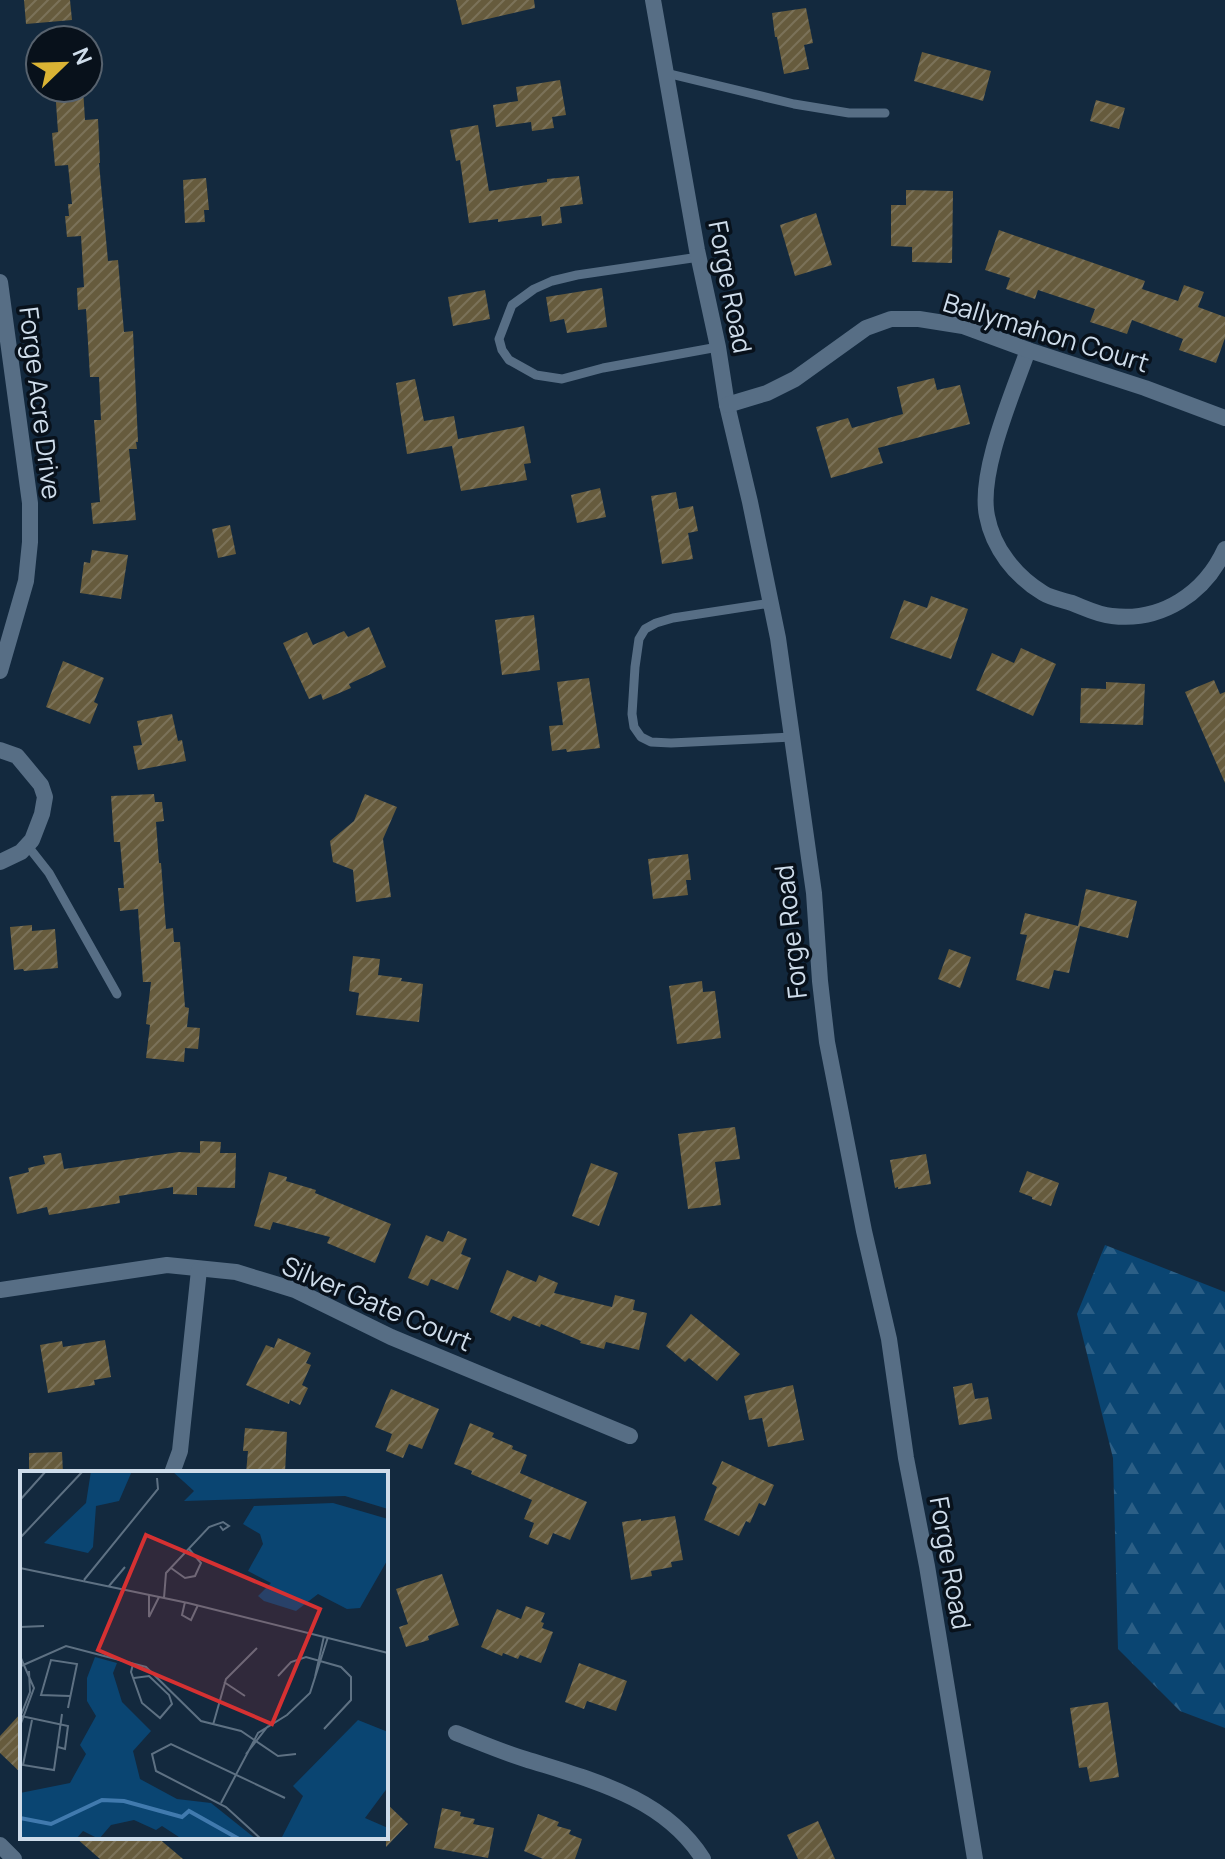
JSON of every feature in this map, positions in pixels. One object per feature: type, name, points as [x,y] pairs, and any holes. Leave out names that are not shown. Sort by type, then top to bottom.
[{"type":"street","name":"Forge Road","points":[[653,0],[727,405],[778,638],[814,893],[827,1042],[861,1217],[889,1339],[906,1458],[975,1859]]},
{"type":"street","name":"Forge Acre Drive","points":[[0,282],[8,405],[30,503],[26,581],[0,671]]},
{"type":"street","name":"Ballymahon Court","points":[[727,405],[767,393],[795,379],[866,328],[891,319],[919,319],[963,326],[1225,418]]},
{"type":"street","points":[[1028,350],[994,450],[987,479],[986,514],[993,537],[1007,561],[1026,581],[1045,594],[1109,616],[1135,618],[1181,601],[1201,586],[1216,568],[1225,549]]},
{"type":"street","points":[[0,750],[17,756],[41,785],[45,797],[32,840],[21,852],[0,862]]},
{"type":"street","name":"Silver Gate Court","points":[[0,1290],[167,1265],[236,1272],[295,1290],[391,1337],[630,1436]]},
{"type":"street","points":[[173,1471],[180,1451],[199,1270]]},
{"type":"street","points":[[456,1733],[633,1796],[670,1820],[695,1845],[703,1859]]},
{"type":"street","points":[[0,1845],[14,1859]]},
{"type":"lane","points":[[666,73],[794,104],[849,113],[885,113]]},
{"type":"lane","points":[[699,257],[552,281],[534,289],[512,305],[499,339],[509,360],[536,375],[562,379],[603,368],[718,347]]},
{"type":"lane","points":[[771,603],[673,618],[645,629],[639,639],[635,667],[634,727],[641,737],[651,742],[792,737]]},
{"type":"lane","points":[[27,845],[49,873],[117,994]]},
{"type":"green space","points":[[1105,1245],[1225,1292],[1225,1728],[1180,1711],[1118,1649],[1113,1458],[1077,1314]]},
{"type":"building","points":[[24,0],[70,0],[72,20],[26,24]]},
{"type":"building","points":[[456,0],[534,0],[535,8],[462,25]]},
{"type":"building","points":[[806,8],[813,43],[804,45],[809,69],[784,74],[772,13]]},
{"type":"building","points":[[922,52],[991,71],[983,101],[914,81]]},
{"type":"building","points":[[560,80],[566,115],[552,117],[554,128],[532,131],[531,122],[496,127],[493,105],[518,101],[516,87]]},
{"type":"building","points":[[1096,100],[1125,108],[1119,129],[1090,121]]},
{"type":"building","points":[[56,104],[84,104],[85,120],[98,119],[108,261],[118,260],[124,332],[133,331],[138,442],[137,449],[129,449],[136,520],[93,524],[91,503],[100,502],[94,420],[101,420],[99,377],[90,377],[86,309],[78,310],[77,288],[84,287],[81,236],[67,237],[65,216],[69,216],[68,204],[72,204],[68,165],[55,166],[52,133],[58,132]]},
{"type":"building","points":[[478,125],[489,191],[579,176],[583,204],[560,207],[562,223],[542,226],[541,216],[469,223],[460,160],[456,161],[450,130]]},
{"type":"building","points":[[206,178],[209,210],[204,210],[205,222],[185,223],[183,180]]},
{"type":"building","points":[[906,190],[953,191],[952,263],[912,262],[912,247],[891,246],[891,205],[906,205]]},
{"type":"building","points":[[816,213],[832,265],[795,276],[780,225]]},
{"type":"building","points":[[999,230],[1145,281],[1142,289],[1178,301],[1184,285],[1204,292],[1198,307],[1225,317],[1225,338],[1216,363],[1179,350],[1183,339],[1132,320],[1127,334],[1090,322],[1095,309],[1038,290],[1035,299],[1006,289],[1010,278],[985,270]]},
{"type":"building","points":[[602,288],[607,327],[567,333],[564,319],[550,322],[546,297]]},
{"type":"building","points":[[485,290],[490,319],[453,326],[448,297]]},
{"type":"building","points":[[934,378],[937,390],[960,385],[970,424],[878,448],[883,463],[831,478],[816,427],[848,418],[852,428],[903,414],[897,387]]},
{"type":"building","points":[[415,379],[424,421],[454,416],[458,439],[524,426],[531,463],[524,464],[527,480],[461,491],[452,446],[407,454],[396,383]]},
{"type":"building","points":[[600,488],[606,517],[577,523],[571,495]]},
{"type":"building","points":[[676,492],[679,509],[693,506],[698,531],[688,533],[693,559],[662,564],[651,496]]},
{"type":"building","points":[[230,525],[236,554],[218,558],[212,529]]},
{"type":"building","points":[[92,550],[128,555],[121,599],[80,593],[84,562],[90,563]]},
{"type":"building","points":[[931,596],[968,609],[951,659],[890,638],[904,600],[927,608]]},
{"type":"building","points":[[534,615],[540,670],[502,675],[495,620]]},
{"type":"building","points":[[369,627],[386,667],[323,700],[321,694],[309,699],[283,643],[307,632],[313,645],[344,631],[348,637]]},
{"type":"building","points":[[1021,648],[1056,664],[1033,716],[976,690],[992,653],[1014,663]]},
{"type":"building","points":[[63,661],[104,678],[94,702],[98,704],[90,724],[46,707]]},
{"type":"building","points":[[589,678],[600,748],[552,751],[549,726],[563,725],[557,682]]},
{"type":"building","points":[[1214,680],[1220,694],[1225,692],[1225,783],[1185,692]]},
{"type":"building","points":[[1106,682],[1145,684],[1143,725],[1080,723],[1081,688],[1106,689]]},
{"type":"building","points":[[172,714],[186,761],[138,770],[133,746],[142,745],[137,721]]},
{"type":"building","points":[[154,794],[155,802],[162,802],[164,821],[156,822],[166,929],[173,928],[174,942],[180,942],[185,1007],[189,1008],[187,1027],[200,1028],[198,1049],[185,1048],[184,1062],[146,1058],[151,982],[143,982],[138,909],[120,911],[118,888],[124,888],[120,842],[114,842],[111,796]]},
{"type":"building","points":[[365,794],[397,807],[383,839],[391,897],[356,902],[353,870],[333,862],[330,841],[354,821]]},
{"type":"building","points":[[688,854],[691,880],[686,880],[688,895],[653,899],[648,859]]},
{"type":"building","points":[[1086,889],[1137,901],[1128,938],[1080,926],[1069,973],[1054,970],[1049,989],[1016,980],[1027,935],[1020,934],[1025,913],[1078,926]]},
{"type":"building","points":[[32,925],[32,931],[55,929],[58,968],[14,970],[10,927]]},
{"type":"building","points":[[949,949],[971,957],[960,988],[938,979]]},
{"type":"building","points":[[353,956],[380,959],[378,975],[423,984],[419,1022],[356,1015],[359,993],[349,991]]},
{"type":"building","points":[[702,981],[703,992],[715,991],[721,1038],[677,1044],[669,986]]},
{"type":"building","points":[[735,1127],[740,1159],[715,1162],[721,1205],[688,1209],[678,1134]]},
{"type":"building","points":[[200,1141],[221,1142],[220,1153],[236,1153],[235,1188],[197,1187],[197,1195],[173,1194],[173,1187],[119,1196],[120,1203],[49,1215],[47,1207],[17,1214],[9,1177],[45,1164],[43,1156],[61,1153],[64,1169],[179,1152],[200,1153]]},
{"type":"building","points":[[926,1154],[931,1184],[895,1188],[890,1160]]},
{"type":"building","points":[[591,1163],[618,1173],[599,1226],[572,1216]]},
{"type":"building","points":[[1027,1171],[1059,1183],[1051,1206],[1019,1192]]},
{"type":"building","points":[[269,1172],[287,1177],[286,1181],[316,1190],[315,1193],[391,1224],[375,1263],[327,1243],[330,1237],[273,1222],[270,1230],[254,1226]]},
{"type":"building","points":[[448,1231],[467,1239],[461,1254],[471,1258],[458,1290],[431,1279],[428,1286],[408,1278],[426,1235],[443,1242]]},
{"type":"building","points":[[507,1270],[536,1282],[539,1275],[558,1283],[554,1293],[612,1307],[615,1295],[635,1300],[633,1310],[647,1313],[639,1350],[606,1342],[604,1349],[580,1343],[541,1324],[540,1327],[513,1316],[510,1321],[490,1312]]},
{"type":"building","points":[[691,1314],[740,1354],[717,1381],[689,1358],[685,1362],[666,1346]]},
{"type":"building","points":[[278,1338],[311,1353],[306,1363],[311,1365],[302,1385],[308,1388],[300,1405],[290,1400],[289,1404],[246,1385],[266,1345],[274,1348]]},
{"type":"building","points":[[105,1340],[111,1377],[94,1380],[95,1385],[48,1393],[40,1345],[62,1341],[63,1347]]},
{"type":"building","points":[[972,1383],[975,1399],[988,1397],[992,1419],[959,1425],[953,1387]]},
{"type":"building","points":[[793,1385],[804,1440],[768,1447],[762,1418],[749,1420],[744,1396]]},
{"type":"building","points":[[391,1389],[439,1409],[422,1449],[409,1444],[403,1458],[386,1451],[392,1434],[375,1427]]},
{"type":"building","points":[[470,1423],[494,1433],[492,1437],[527,1455],[520,1473],[587,1502],[570,1540],[553,1533],[548,1545],[529,1537],[534,1523],[524,1519],[532,1500],[454,1464]]},
{"type":"building","points":[[245,1428],[287,1432],[285,1471],[246,1471],[248,1451],[243,1451]]},
{"type":"building","points":[[62,1452],[63,1471],[29,1471],[29,1453]]},
{"type":"building","points":[[722,1461],[774,1485],[765,1506],[759,1503],[750,1523],[746,1521],[739,1536],[704,1520],[717,1487],[712,1484]]},
{"type":"building","points":[[675,1516],[683,1560],[671,1562],[672,1567],[651,1571],[652,1576],[631,1580],[622,1522]]},
{"type":"building","points":[[442,1574],[459,1625],[406,1647],[399,1627],[408,1624],[396,1589]]},
{"type":"building","points":[[526,1606],[545,1613],[542,1628],[553,1632],[541,1663],[520,1655],[518,1659],[503,1653],[502,1656],[481,1647],[497,1609],[521,1619]]},
{"type":"building","points":[[579,1663],[627,1681],[616,1711],[587,1701],[584,1709],[565,1702]]},
{"type":"building","points":[[1108,1702],[1119,1777],[1090,1782],[1087,1767],[1079,1768],[1070,1708]]},
{"type":"building","points":[[20,1714],[20,1772],[0,1753],[0,1736]]},
{"type":"building","points":[[388,1805],[408,1824],[386,1847],[388,1839]]},
{"type":"building","points":[[442,1808],[475,1819],[473,1824],[494,1828],[488,1858],[434,1848]]},
{"type":"building","points":[[538,1814],[559,1822],[557,1826],[571,1830],[569,1834],[582,1839],[575,1859],[543,1859],[524,1851]]},
{"type":"building","points":[[818,1821],[835,1859],[798,1859],[787,1835]]},
{"type":"building","points":[[77,1839],[159,1839],[183,1859],[100,1859]]}]
